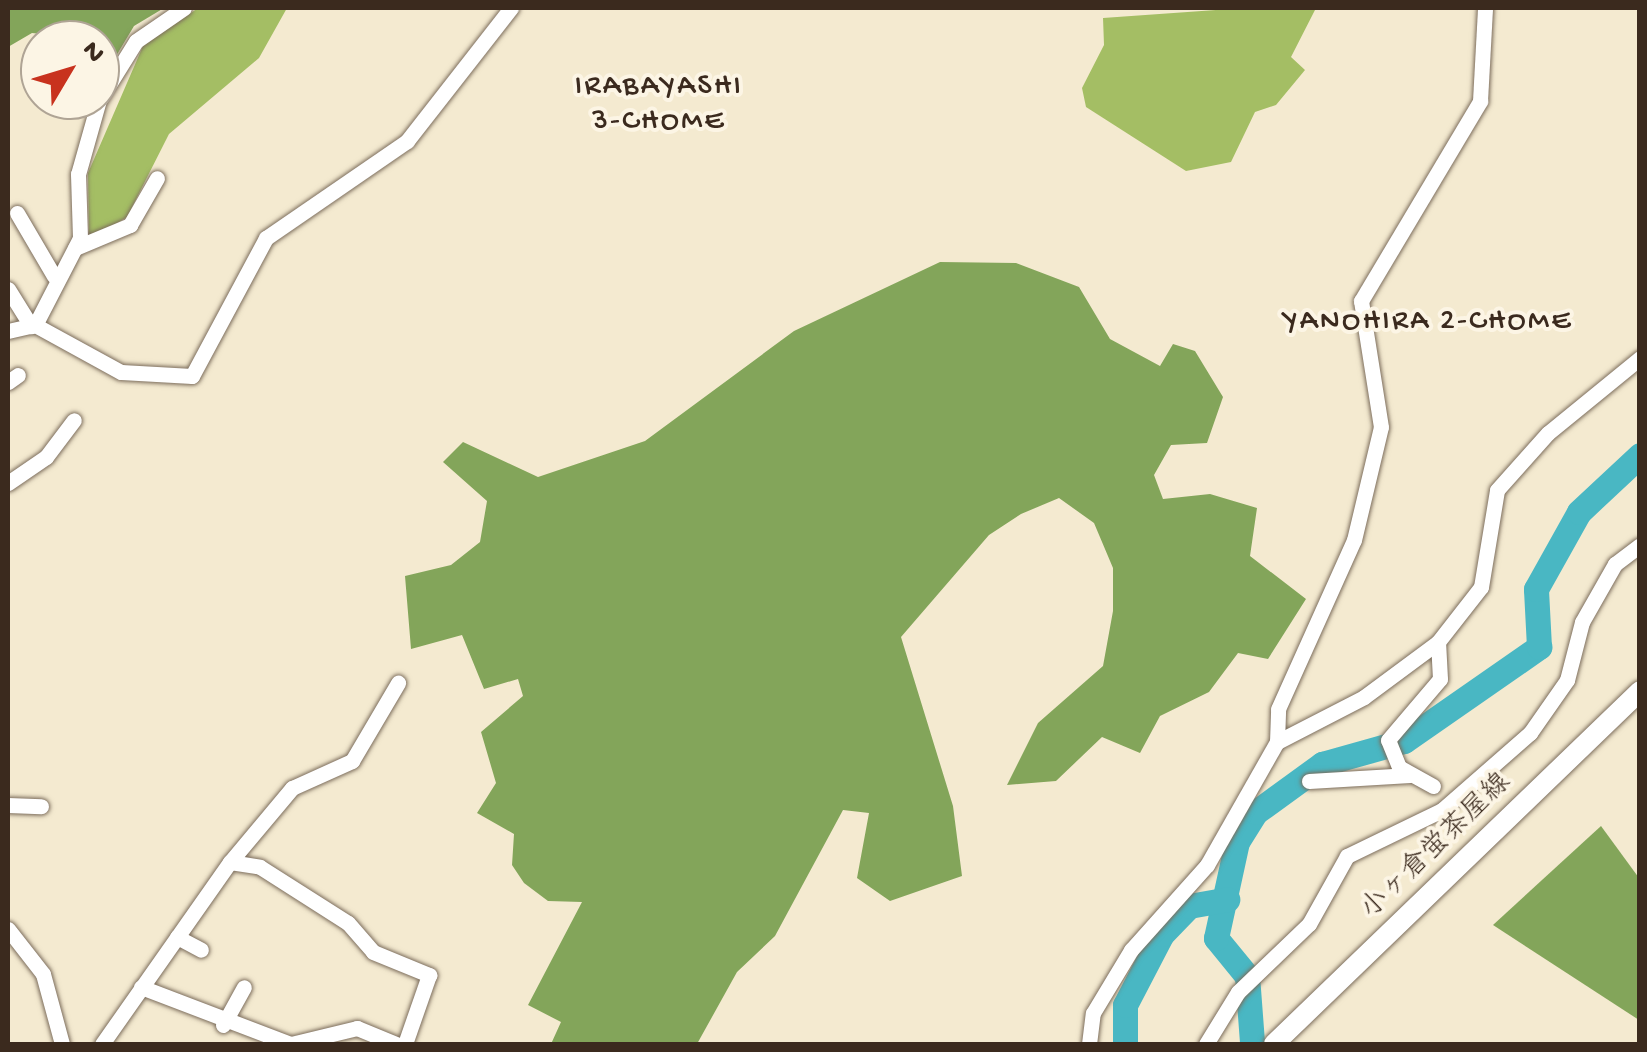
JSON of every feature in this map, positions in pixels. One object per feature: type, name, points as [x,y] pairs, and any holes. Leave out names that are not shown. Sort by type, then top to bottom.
[{"type":"street","points":[[120,66],[136,40],[184,8]]},
{"type":"street","points":[[8,290],[33,325],[121,372],[196,374],[236,282],[266,238],[407,141],[510,8]]},
{"type":"street","points":[[1089,1044],[1093,1013],[1124,961],[1207,865],[1277,742],[1278,709],[1354,540],[1380,426],[1361,301],[1480,101],[1485,8]]},
{"type":"street","points":[[75,248],[78,174],[94,120]]},
{"type":"street","points":[[33,325],[54,276],[75,248],[130,225],[157,178]]},
{"type":"street","points":[[17,213],[54,276]]},
{"type":"street","points":[[8,331],[33,325]]},
{"type":"street","points":[[1277,742],[1364,697],[1438,642],[1481,587],[1497,490],[1548,433],[1640,358]]},
{"type":"street","points":[[8,483],[46,457],[74,420]]},
{"type":"street","points":[[1206,1044],[1247,985],[1308,924],[1347,856],[1442,810],[1530,733],[1567,680],[1582,622],[1615,564],[1640,545]]},
{"type":"street","points":[[1433,786],[1389,748],[1440,678],[1438,642]]},
{"type":"street","points":[[102,1044],[230,862],[292,788],[352,762],[398,683]]},
{"type":"street","name":"小ヶ倉蛍茶屋線","points":[[1274,1044],[1640,691]]},
{"type":"street","points":[[1308,781],[1418,771]]},
{"type":"street","points":[[8,805],[41,806]]},
{"type":"street","points":[[230,862],[260,866],[348,922],[373,952],[428,975],[406,1044]]},
{"type":"street","points":[[8,929],[44,974],[62,1044]]},
{"type":"street","points":[[177,938],[201,950]]},
{"type":"street","points":[[141,986],[223,1025],[290,1044],[358,1028],[396,1044]]},
{"type":"street","points":[[223,1025],[244,987]]},
{"type":"green space","points":[[8,8],[164,8],[134,26],[120,49],[120,20],[20,20],[20,40],[8,47]]},
{"type":"green space","points":[[198,8],[287,8],[259,58],[169,134],[127,217],[89,240],[88,173],[111,120],[120,120],[120,99],[143,46]]},
{"type":"green space","points":[[1244,8],[1315,10],[1291,57],[1305,70],[1276,105],[1255,112],[1231,162],[1186,171],[1086,107],[1082,88],[1104,45],[1103,18]]},
{"type":"green space","points":[[940,262],[1016,263],[1079,287],[1110,339],[1160,366],[1173,344],[1195,351],[1223,397],[1207,443],[1171,445],[1154,475],[1163,499],[1210,494],[1257,508],[1250,556],[1306,599],[1268,659],[1238,653],[1209,692],[1160,716],[1140,753],[1102,737],[1056,781],[1007,785],[1038,723],[1103,666],[1113,611],[1113,568],[1094,523],[1059,498],[1021,514],[989,535],[901,637],[953,806],[962,876],[890,901],[857,878],[869,813],[843,810],[775,936],[737,972],[697,1044],[551,1044],[561,1022],[528,1005],[582,902],[548,901],[524,883],[512,865],[514,834],[477,813],[496,783],[481,732],[523,696],[518,679],[484,689],[462,635],[411,649],[405,576],[451,565],[480,542],[487,501],[443,462],[463,442],[538,477],[645,441],[794,331]]},
{"type":"green space","points":[[1601,826],[1639,878],[1639,1020],[1493,925]]},
{"type":"waterway","points":[[1252,1042],[1247,976],[1216,938],[1237,842],[1256,812],[1322,764],[1404,741],[1539,647],[1536,589],[1579,512],[1640,455]]},
{"type":"waterway","points":[[1125,1044],[1125,1005],[1162,934],[1189,906],[1227,899]]},
{"type":"district","name":"IRABAYASHI 3-CHOME","points":[[659,105]]},
{"type":"district","name":"YANOHIRA 2-CHOME","points":[[1428,323]]}]
